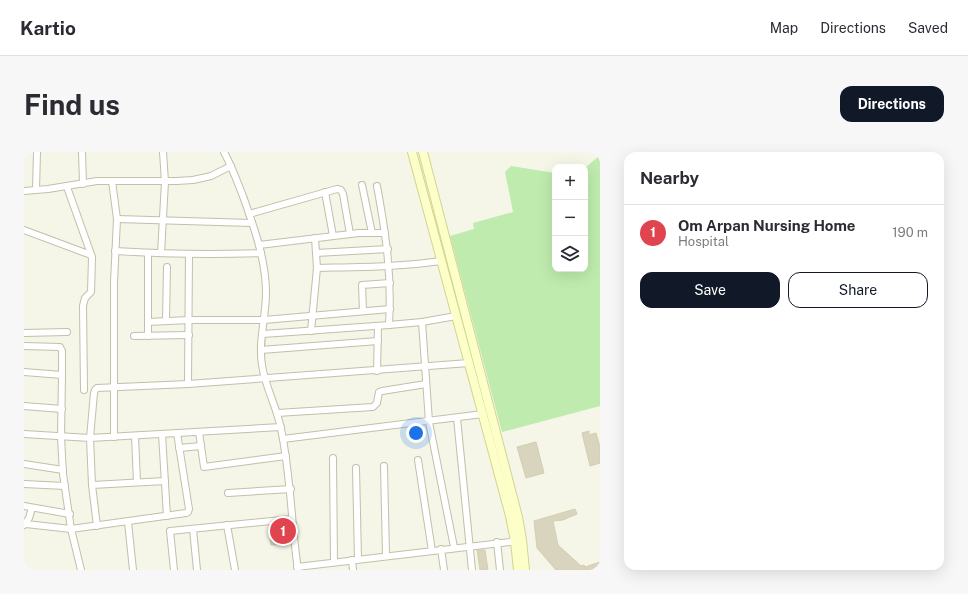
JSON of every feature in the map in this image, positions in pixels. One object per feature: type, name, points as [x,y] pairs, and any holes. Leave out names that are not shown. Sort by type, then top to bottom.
[{"type":"street","points":[[36,190],[37,152]]},
{"type":"street","points":[[82,152],[83,184]]},
{"type":"street","points":[[161,253],[165,182],[163,152]]},
{"type":"street","points":[[224,152],[231,166],[249,214],[265,274],[266,294],[261,350],[262,364],[281,427],[286,456],[291,489],[292,519],[297,568],[386,555],[497,542],[519,541]]},
{"type":"street","points":[[412,152],[510,516],[519,541],[525,570]]},
{"type":"street","points":[[423,152],[518,517],[518,570]]},
{"type":"street","points":[[24,191],[67,187],[97,181],[165,182],[192,180],[211,176],[231,166]]},
{"type":"street","points":[[112,181],[116,219],[113,388],[114,437]]},
{"type":"street","points":[[362,185],[372,233]]},
{"type":"street","points":[[377,186],[390,266],[389,325]]},
{"type":"street","points":[[67,187],[92,258],[91,292],[85,298],[83,306],[84,390]]},
{"type":"street","points":[[249,214],[337,189],[341,190],[343,194],[350,234]]},
{"type":"street","points":[[325,192],[333,236]]},
{"type":"street","points":[[116,219],[252,223]]},
{"type":"street","points":[[24,230],[91,255],[92,258]]},
{"type":"street","points":[[258,245],[350,234],[385,233]]},
{"type":"street","points":[[311,330],[317,268],[315,238]]},
{"type":"street","points":[[316,253],[388,249]]},
{"type":"street","points":[[116,251],[189,254],[260,253]]},
{"type":"street","points":[[148,253],[148,336]]},
{"type":"street","points":[[188,384],[189,254]]},
{"type":"street","points":[[317,268],[390,266],[441,261]]},
{"type":"street","points":[[166,321],[167,267]]},
{"type":"street","points":[[363,311],[362,285],[390,283]]},
{"type":"street","points":[[148,322],[189,320],[264,320],[390,309]]},
{"type":"street","points":[[263,334],[422,322],[456,316]]},
{"type":"street","points":[[422,322],[429,422],[454,547]]},
{"type":"street","points":[[377,370],[378,326]]},
{"type":"street","points":[[24,333],[66,332]]},
{"type":"street","points":[[134,336],[189,335]]},
{"type":"street","points":[[261,350],[378,341]]},
{"type":"street","points":[[24,346],[60,347],[62,351],[61,437],[63,470],[71,529],[81,570]]},
{"type":"street","points":[[97,526],[92,485],[90,438],[94,390],[97,388],[188,384],[469,363]]},
{"type":"street","points":[[24,372],[62,374]]},
{"type":"street","points":[[276,413],[373,407],[377,403],[379,392],[382,390],[426,384]]},
{"type":"street","points":[[24,406],[62,409]]},
{"type":"street","points":[[283,439],[429,422],[483,414]]},
{"type":"street","points":[[457,418],[472,570]]},
{"type":"street","points":[[24,434],[90,438],[281,427]]},
{"type":"street","points":[[198,432],[204,467],[286,456]]},
{"type":"street","points":[[32,508],[25,524],[71,529],[186,513],[189,509],[177,433]]},
{"type":"street","points":[[162,434],[167,516]]},
{"type":"street","points":[[135,436],[136,482]]},
{"type":"street","points":[[179,448],[201,446]]},
{"type":"street","points":[[333,458],[334,562]]},
{"type":"street","points":[[418,460],[432,550]]},
{"type":"street","points":[[24,464],[63,470]]},
{"type":"street","points":[[384,466],[386,555]]},
{"type":"street","points":[[353,570],[355,559],[356,468]]},
{"type":"street","points":[[92,485],[165,481]]},
{"type":"street","points":[[24,484],[65,486]]},
{"type":"street","points":[[228,493],[291,489]]},
{"type":"street","points":[[24,506],[70,514]]},
{"type":"street","points":[[174,570],[170,531],[292,519]]},
{"type":"street","points":[[128,522],[133,570]]},
{"type":"street","points":[[227,525],[235,570]]},
{"type":"street","points":[[193,529],[197,570]]},
{"type":"street","points":[[497,542],[500,570]]},
{"type":"street","points":[[441,549],[444,570]]},
{"type":"green space","points":[[600,155],[600,406],[502,432],[450,236],[474,229],[473,223],[513,212],[505,172],[511,166],[552,173],[552,272],[588,272],[588,165]]},
{"type":"building","points":[[589,431],[589,435],[596,433],[600,447],[600,463],[590,466],[582,433]]},
{"type":"building","points":[[536,442],[544,473],[526,478],[517,447]]},
{"type":"building","points":[[575,509],[577,514],[563,520],[553,521],[558,545],[581,566],[584,565],[585,567],[600,562],[600,570],[556,570],[537,548],[534,521]]},
{"type":"building","points":[[288,528],[289,544],[271,545],[270,539],[274,539],[273,529]]},
{"type":"building","points":[[477,550],[485,550],[488,570],[480,570]]},
{"type":"place","name":"Om Arpan Nursing Home","points":[[283,531]]}]
